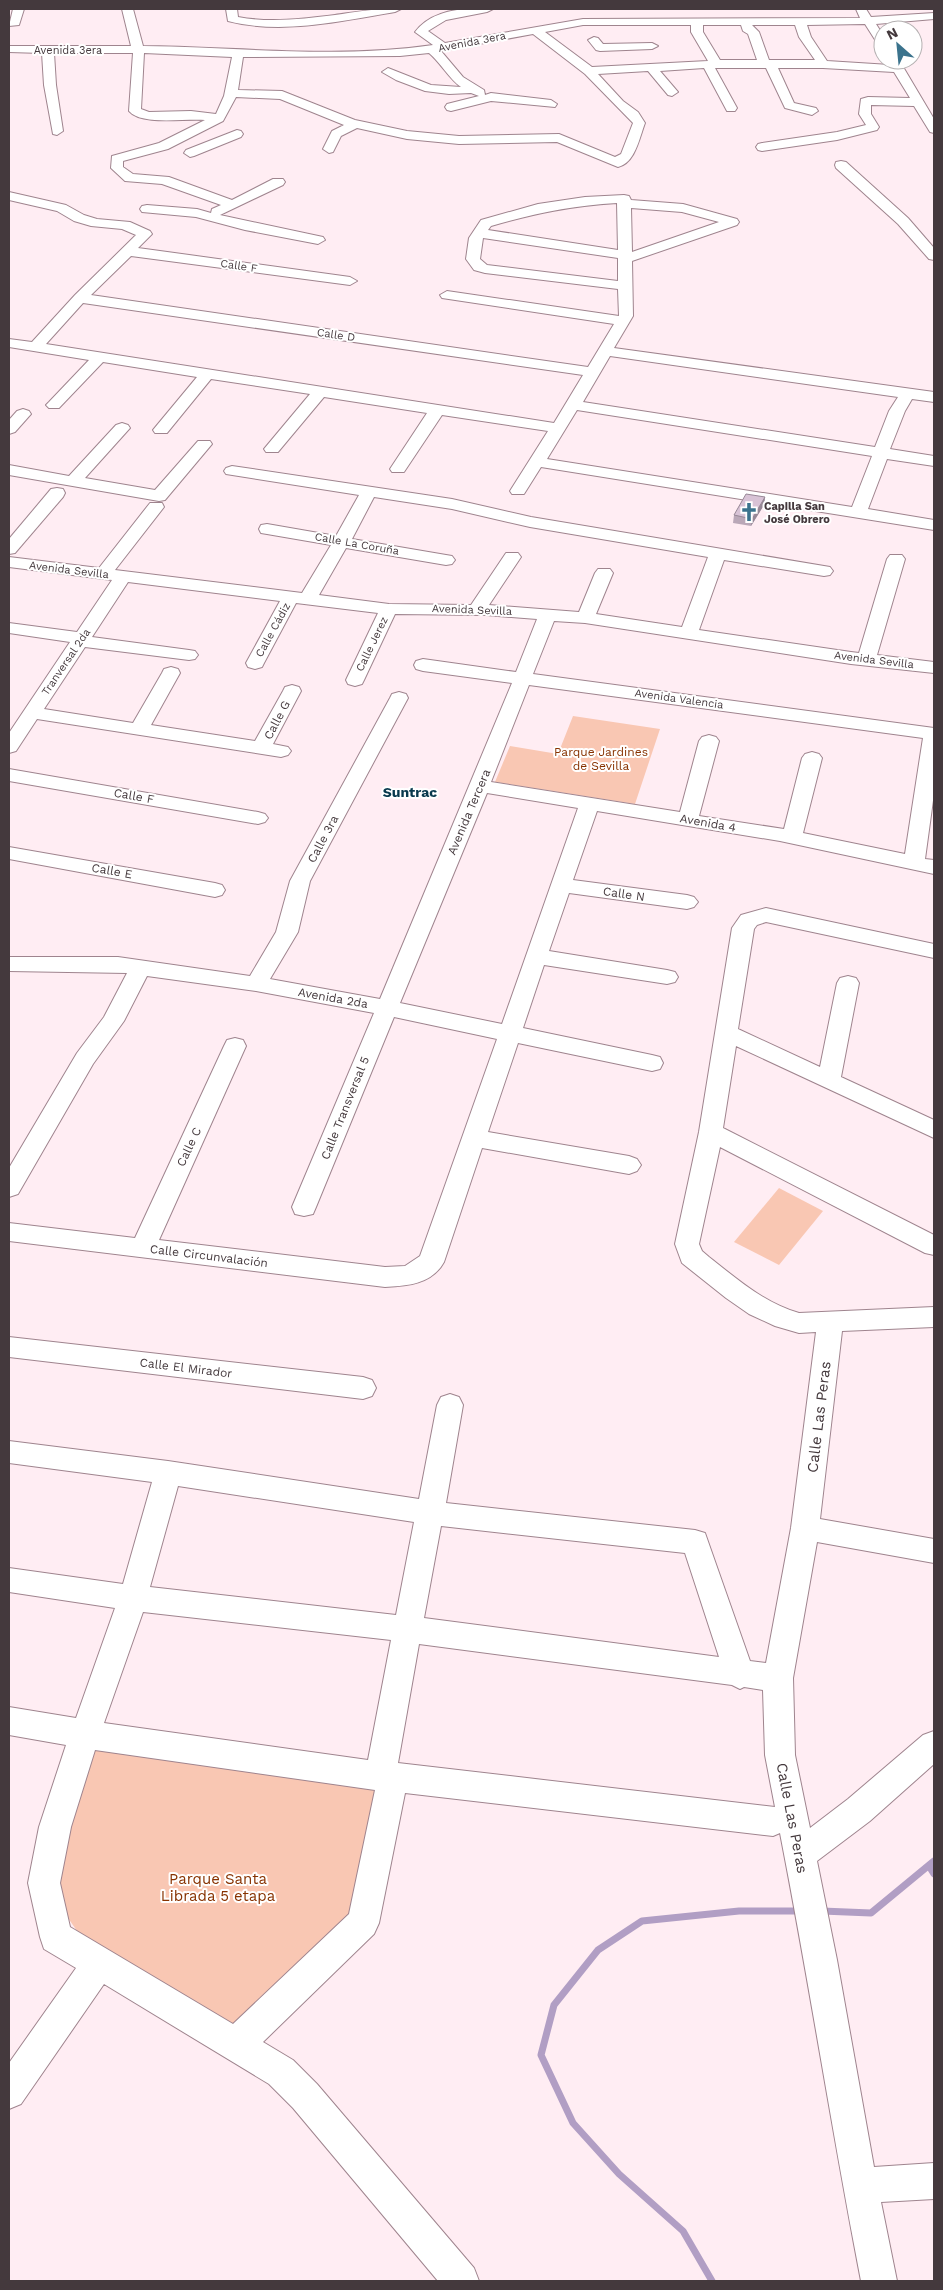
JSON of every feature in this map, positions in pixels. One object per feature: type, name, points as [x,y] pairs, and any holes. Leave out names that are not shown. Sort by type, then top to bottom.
[{"type":"street","points":[[9,23],[15,23],[18,9]]},
{"type":"street","points":[[126,9],[139,55],[135,111],[148,116],[191,115],[219,118]]},
{"type":"street","points":[[232,9],[232,19],[244,22],[293,22],[357,11],[395,9]]},
{"type":"street","points":[[485,97],[474,88],[459,80],[438,48],[421,32],[425,25],[452,15],[487,9]]},
{"type":"street","points":[[608,9],[617,21]]},
{"type":"street","points":[[785,9],[823,64]]},
{"type":"street","points":[[860,9],[873,29]]},
{"type":"street","name":"Avenida 3era","points":[[9,49],[137,50],[238,54],[391,53],[438,48],[583,22],[868,21],[934,16]]},
{"type":"street","points":[[644,21],[645,36],[666,66]]},
{"type":"street","points":[[697,21],[697,32],[712,64],[714,80],[723,91],[731,108]]},
{"type":"street","points":[[746,21],[747,29],[753,32],[767,64],[789,105],[812,110]]},
{"type":"street","points":[[231,93],[282,96],[355,124],[407,135],[459,140],[559,138],[617,163],[626,156],[639,123],[634,115],[619,104],[589,71],[536,30]]},
{"type":"street","points":[[594,40],[600,48],[652,46]]},
{"type":"street","points":[[48,50],[50,84],[57,130]]},
{"type":"street","points":[[231,204],[164,180],[130,178],[117,168],[117,159],[130,152],[153,149],[171,143],[219,118],[231,93],[238,54]]},
{"type":"street","points":[[589,71],[712,64],[873,64]]},
{"type":"street","points":[[651,67],[672,92]]},
{"type":"street","points":[[899,70],[934,129]]},
{"type":"street","points":[[388,72],[412,84],[432,90],[449,92],[474,88]]},
{"type":"street","points":[[451,107],[485,97],[551,104]]},
{"type":"street","points":[[762,147],[837,136],[873,127],[865,114],[865,102],[868,101],[918,102]]},
{"type":"street","points":[[330,149],[336,134],[355,124]]},
{"type":"street","points":[[171,143],[194,155],[236,134]]},
{"type":"street","points":[[841,165],[903,221],[934,256]]},
{"type":"street","points":[[124,225],[132,216],[156,205],[166,195],[167,187],[164,180]]},
{"type":"street","points":[[212,216],[219,210],[278,182]]},
{"type":"street","points":[[9,196],[61,208],[79,218],[96,223],[124,225],[145,234],[80,298],[36,347]]},
{"type":"street","points":[[518,491],[538,462],[626,316],[626,286],[626,257],[624,199],[585,201],[538,208],[486,223],[479,233],[474,245],[473,259],[479,267],[626,286]]},
{"type":"street","points":[[479,233],[626,257],[648,253],[665,244],[694,237],[732,222],[683,208],[624,203]]},
{"type":"street","points":[[147,209],[212,216],[245,226],[318,240]]},
{"type":"street","name":"Calle F","points":[[128,252],[350,281]]},
{"type":"street","points":[[447,294],[622,321]]},
{"type":"street","name":"Calle D","points":[[80,298],[592,372]]},
{"type":"street","points":[[9,343],[557,428]]},
{"type":"street","points":[[605,351],[934,397]]},
{"type":"street","points":[[54,405],[100,357]]},
{"type":"street","points":[[161,430],[206,374]]},
{"type":"street","points":[[272,449],[320,392]]},
{"type":"street","points":[[858,514],[897,411],[908,393]]},
{"type":"street","points":[[573,405],[934,461]]},
{"type":"street","points":[[398,469],[437,410]]},
{"type":"street","points":[[9,429],[23,414]]},
{"type":"street","points":[[73,481],[122,428]]},
{"type":"street","points":[[9,470],[159,496],[204,444]]},
{"type":"street","points":[[538,462],[858,514],[934,524]]},
{"type":"street","points":[[232,471],[368,493],[452,504],[530,522],[824,571]]},
{"type":"street","points":[[9,549],[57,493]]},
{"type":"street","name":"Calle Cádiz","points":[[255,663],[300,597],[342,541],[368,493]]},
{"type":"street","points":[[102,575],[156,507]]},
{"type":"street","name":"Calle La Coruña","points":[[267,529],[446,560]]},
{"type":"street","points":[[689,633],[718,553]]},
{"type":"street","points":[[477,610],[512,557]]},
{"type":"street","points":[[866,660],[896,559]]},
{"type":"street","name":"Avenida Sevilla","points":[[9,562],[389,609],[477,610],[584,618],[866,660],[934,667]]},
{"type":"street","points":[[584,618],[604,573]]},
{"type":"street","name":"Tranversal 2da","points":[[9,747],[22,719],[81,639],[123,577]]},
{"type":"street","name":"Calle Jerez","points":[[355,680],[389,609]]},
{"type":"street","name":"Avenida Tercera","points":[[386,1008],[480,786],[548,614]]},
{"type":"street","points":[[9,628],[189,655]]},
{"type":"street","name":"Avenida Valencia","points":[[423,665],[934,734]]},
{"type":"street","points":[[139,729],[170,673]]},
{"type":"street","name":"Calle G","points":[[262,748],[292,691]]},
{"type":"street","name":"Calle 3ra","points":[[256,984],[287,932],[300,881],[399,698]]},
{"type":"street","points":[[22,719],[139,729],[281,752]]},
{"type":"street","points":[[914,863],[934,734]]},
{"type":"street","points":[[688,820],[709,741]]},
{"type":"street","points":[[792,838],[812,758]]},
{"type":"street","name":"Calle F","points":[[9,774],[258,818]]},
{"type":"street","name":"Avenida 4","points":[[480,786],[792,838],[934,867]]},
{"type":"street","points":[[589,804],[473,1138],[629,1164]]},
{"type":"street","name":"Calle E","points":[[9,853],[215,890]]},
{"type":"street","name":"Calle N","points":[[561,885],[687,902]]},
{"type":"street","points":[[934,951],[766,915],[757,916],[749,920],[743,928],[711,1132],[688,1244],[691,1256],[761,1310],[778,1318],[799,1322],[830,1322],[934,1317]]},
{"type":"street","points":[[536,956],[667,978]]},
{"type":"street","name":"Avenida 2da","points":[[9,964],[90,963],[141,967],[256,984],[386,1008],[652,1064]]},
{"type":"street","points":[[9,1188],[85,1059],[113,1021],[141,967]]},
{"type":"street","points":[[829,1081],[848,983]]},
{"type":"street","name":"Calle Transversal 5","points":[[304,1207],[386,1008]]},
{"type":"street","points":[[726,1032],[934,1130]]},
{"type":"street","name":"Calle C","points":[[143,1248],[235,1046]]},
{"type":"street","points":[[711,1132],[934,1246]]},
{"type":"street","name":"Calle Circunvalación","points":[[9,1232],[385,1277],[410,1276],[431,1262],[473,1138]]},
{"type":"street","name":"Calle Las Peras","points":[[799,1322],[819,1340],[827,1351]]},
{"type":"street","name":"Calle Las Peras","points":[[830,1322],[805,1528],[778,1678],[780,1755],[821,1960],[860,2186],[879,2281]]},
{"type":"street","name":"Calle El Mirador","points":[[9,1346],[363,1388]]},
{"type":"street","points":[[236,2045],[363,1923],[386,1777],[406,1629],[431,1513],[450,1405]]},
{"type":"street","points":[[9,1452],[168,1473],[431,1513],[695,1542],[740,1675]]},
{"type":"street","points":[[168,1473],[133,1598],[85,1734],[55,1827],[44,1883],[56,1937],[281,2072],[305,2096],[461,2281]]},
{"type":"street","points":[[805,1528],[934,1551]]},
{"type":"street","points":[[9,1580],[133,1598],[406,1629],[740,1675],[778,1678]]},
{"type":"street","points":[[9,1721],[85,1734],[386,1777],[773,1821]]},
{"type":"street","points":[[801,1862],[934,1745]]},
{"type":"street","points":[[9,2092],[99,1963]]},
{"type":"street","points":[[860,2186],[934,2181]]},
{"type":"green space","name":"Parque Jardines de Sevilla","points":[[573,716],[660,729],[635,804],[495,782],[510,746],[558,754]]},
{"type":"green space","points":[[779,1188],[823,1211],[779,1265],[734,1242]]},
{"type":"green space","name":"Parque Santa Librada 5 etapa","points":[[93,1749],[380,1776],[363,1923],[236,2045],[99,1963],[44,1883]]},
{"type":"building","points":[[746,494],[765,497],[752,519],[734,515]]},
{"type":"waterway","points":[[822,1911],[871,1913],[934,1861]]},
{"type":"waterway","points":[[929,1866],[934,1874]]},
{"type":"waterway","points":[[712,2281],[683,2231],[619,2174],[573,2123],[541,2055],[554,2005],[598,1950],[642,1921],[739,1911],[801,1911]]},
{"type":"place","name":"Capilla San José Obrero","points":[[749,512]]},
{"type":"district","name":"Suntrac","points":[[410,792]]}]
